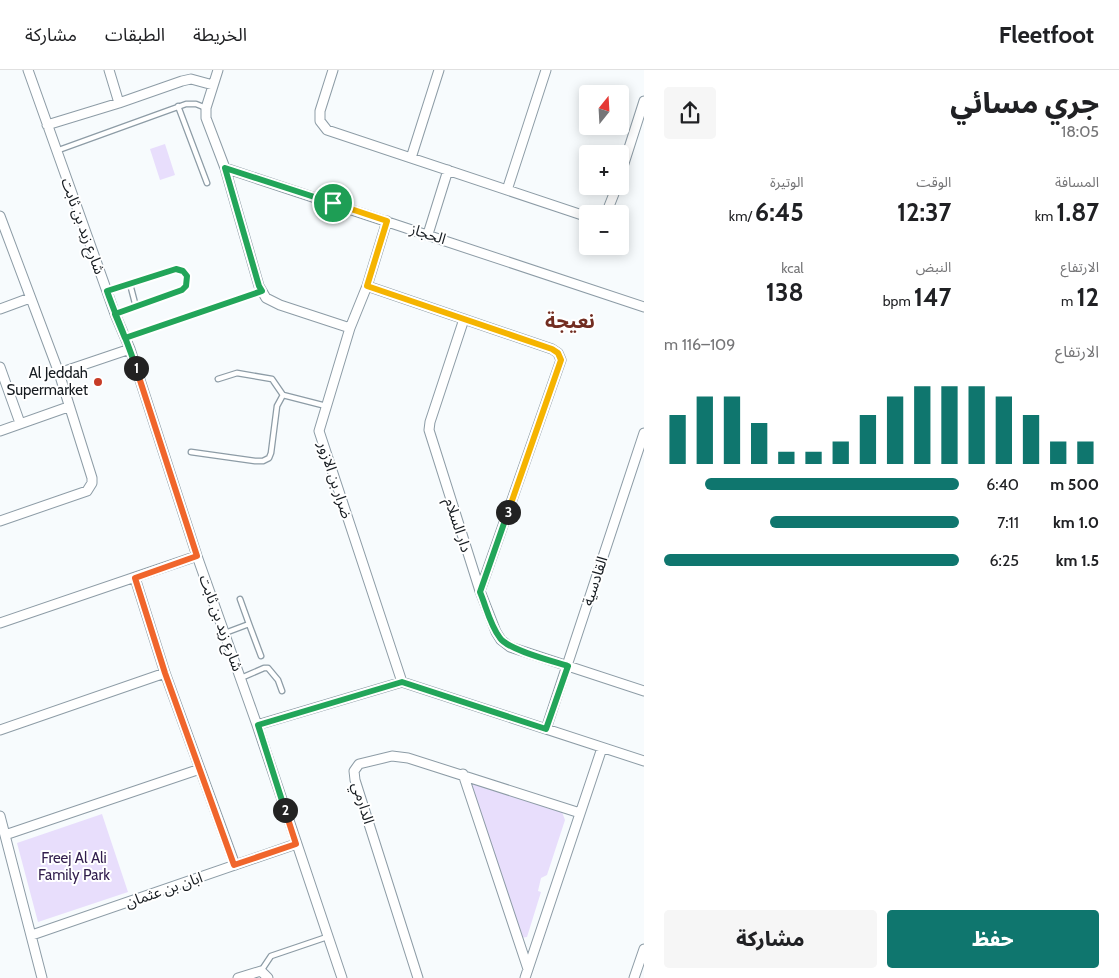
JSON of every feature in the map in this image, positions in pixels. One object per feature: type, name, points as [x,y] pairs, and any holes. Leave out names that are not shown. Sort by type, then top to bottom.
[{"type":"street","name":"شارع زيد بن ثابت","points":[[28,70],[115,314],[130,349],[197,556],[258,725],[342,978]]},
{"type":"street","points":[[109,70],[120,103]]},
{"type":"street","points":[[218,70],[206,108],[207,126],[225,168],[259,286],[266,298],[280,305],[350,328]]},
{"type":"street","points":[[333,70],[320,111],[320,121],[327,130],[579,214]]},
{"type":"street","points":[[411,158],[439,70]]},
{"type":"street","points":[[507,190],[546,70]]},
{"type":"street","points":[[47,124],[120,103],[190,79],[213,85]]},
{"type":"street","points":[[629,148],[644,101]]},
{"type":"street","name":"الحجاز","points":[[225,168],[644,307]]},
{"type":"street","points":[[428,234],[448,170]]},
{"type":"street","points":[[0,217],[59,373],[68,407],[92,478],[90,488],[87,491],[0,521]]},
{"type":"street","name":"ضرار بن الازور","points":[[387,221],[367,286],[350,328],[320,425],[320,439],[402,682]]},
{"type":"street","points":[[367,286],[552,349],[558,353],[561,360],[480,592]]},
{"type":"street","points":[[0,309],[30,298]]},
{"type":"street","name":"دار السلام","points":[[464,319],[429,430],[480,592],[496,632],[501,640],[510,647],[644,691]]},
{"type":"street","points":[[59,373],[130,349]]},
{"type":"street","points":[[0,367],[20,424]]},
{"type":"street","points":[[0,431],[68,407]]},
{"type":"street","name":"القادسية","points":[[546,729],[644,433]]},
{"type":"street","points":[[0,623],[197,556]]},
{"type":"street","points":[[135,578],[165,673],[234,865]]},
{"type":"street","points":[[0,730],[165,673]]},
{"type":"street","points":[[258,725],[402,682],[644,761]]},
{"type":"street","points":[[525,978],[602,748]]},
{"type":"street","name":"الدارمي","points":[[418,978],[355,780],[354,771],[356,767],[363,761],[392,756],[408,758],[463,774],[580,813]]},
{"type":"street","points":[[5,835],[200,769]]},
{"type":"street","points":[[463,774],[528,969]]},
{"type":"street","points":[[0,816],[42,978]]},
{"type":"street","name":"ابان بن عثمان","points":[[32,936],[296,844]]},
{"type":"street","points":[[634,978],[644,949]]},
{"type":"street","points":[[238,978],[261,971],[268,978]]},
{"type":"lane","points":[[56,151],[178,106],[191,103],[206,108]]},
{"type":"lane","points":[[178,106],[207,183]]},
{"type":"lane","points":[[107,291],[176,269],[183,271],[187,276],[186,286],[182,290],[115,314]]},
{"type":"lane","points":[[130,284],[136,307]]},
{"type":"lane","points":[[125,338],[262,291]]},
{"type":"lane","points":[[218,379],[237,373],[267,378],[274,381],[283,395],[326,406]]},
{"type":"lane","points":[[191,452],[255,461],[263,461],[269,458],[277,406],[283,395]]},
{"type":"lane","points":[[240,599],[260,656]]},
{"type":"lane","points":[[224,633],[249,624]]},
{"type":"lane","points":[[241,678],[268,668],[278,680],[282,691]]},
{"type":"lane","points":[[261,971],[271,956],[327,937]]},
{"type":"green space","points":[[165,144],[175,175],[160,180],[150,149]]},
{"type":"green space","points":[[471,782],[562,812],[565,820],[547,875],[541,878],[538,891],[541,892],[527,937],[520,938],[470,788]]},
{"type":"green space","name":"Freej Al Ali Family Park","points":[[102,814],[128,892],[38,922],[17,843]]},
{"type":"place","name":"Al Jeddah Supermarket","points":[[98,382]]},
{"type":"district","name":"نعيجة","points":[[570,321]]},
{"type":"route","points":[[333,203],[225,168],[262,291],[125,338],[115,314],[182,290],[186,286],[187,276],[183,271],[176,269],[107,291],[115,314],[125,338],[130,349],[197,556],[135,578],[165,673],[234,865],[296,844],[258,725],[402,682],[546,729],[568,666],[510,647],[501,640],[480,592],[561,360],[558,353],[552,349],[367,286],[387,221],[333,203]]}]
